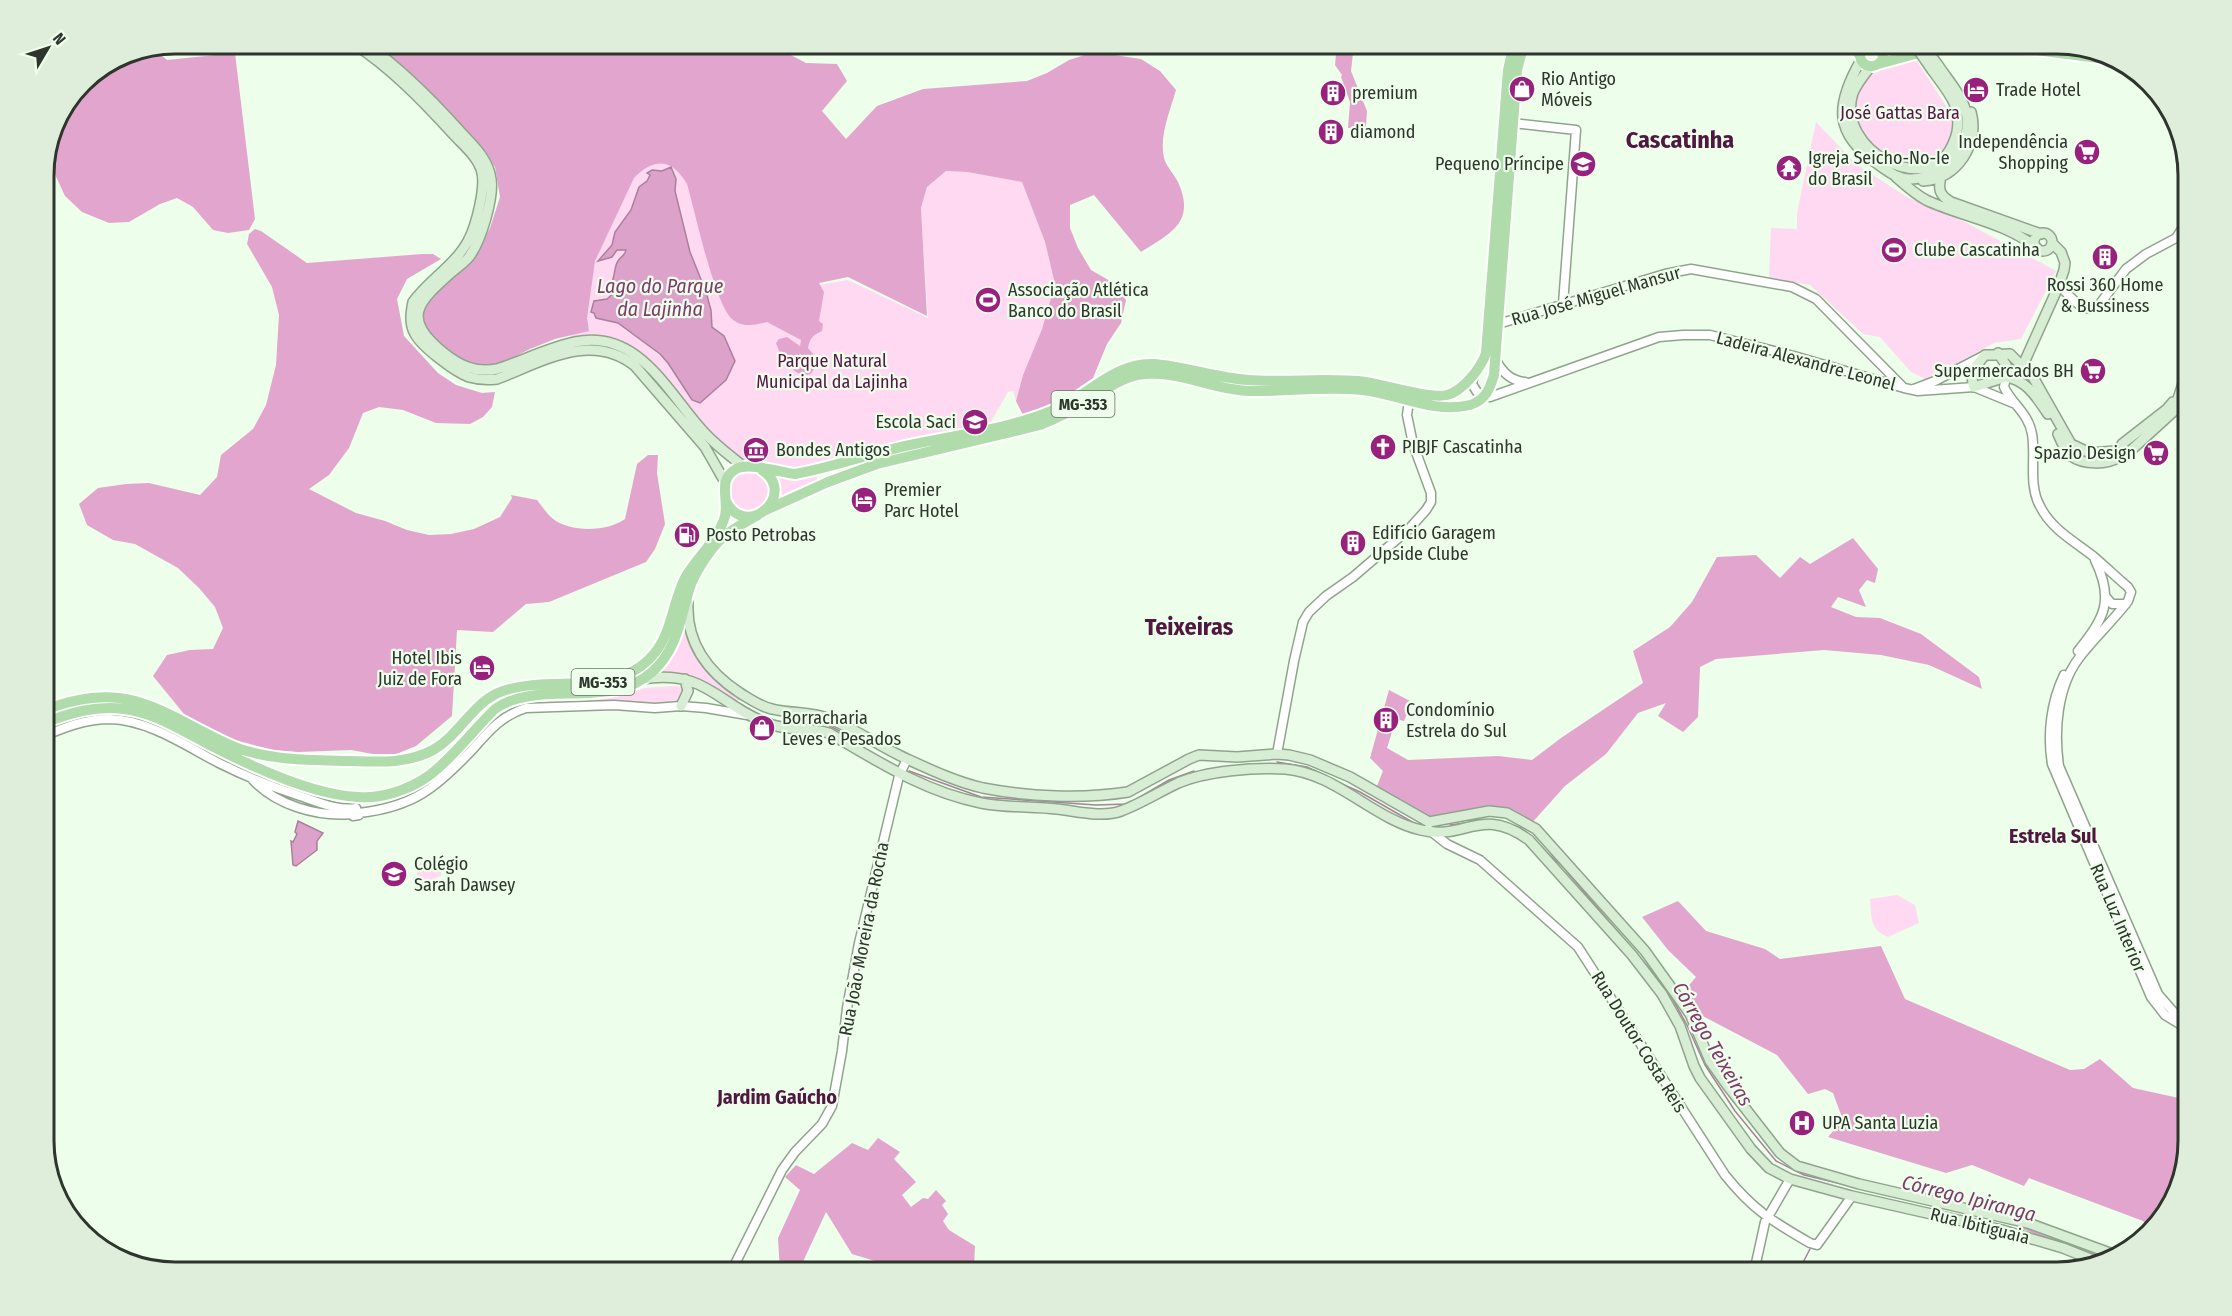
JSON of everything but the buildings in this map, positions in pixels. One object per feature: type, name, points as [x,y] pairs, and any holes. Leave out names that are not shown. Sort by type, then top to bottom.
[{"type":"main road","points":[[366,54],[405,85],[476,158],[484,181],[470,238],[459,255],[413,302],[411,324],[415,334],[445,362],[467,377],[483,381],[497,379],[579,350],[601,349],[624,357],[635,366],[705,447],[725,482],[732,472],[743,466],[702,430],[649,365],[631,351],[601,340],[573,342],[485,372],[470,369],[450,358],[429,341],[417,322],[419,311],[424,300],[469,257],[473,250],[488,210],[492,182],[483,157],[407,77],[378,54]]},
{"type":"main road","name":"MG-353","points":[[54,719],[89,709],[134,711],[162,721],[253,773],[319,790],[355,809],[427,777],[503,703],[531,696],[613,691],[642,680],[664,659],[684,615],[697,572],[726,535],[762,512],[817,487],[877,464],[1040,425],[1061,417],[1112,385],[1136,375],[1172,376],[1249,391],[1305,388],[1364,390],[1408,405],[1456,407],[1472,404],[1485,396],[1491,387],[1496,360],[1508,125],[1508,70],[1512,54]]},
{"type":"main road","name":"MG-353","points":[[743,466],[795,474],[908,445],[1001,426],[1062,406],[1117,373],[1138,365],[1163,365],[1246,380],[1343,380],[1442,395],[1455,391],[1471,377],[1484,361],[1486,353],[1508,125],[1516,70],[1521,54]]},
{"type":"main road","points":[[1857,54],[1875,65],[1915,54]]},
{"type":"main road","points":[[1861,54],[1842,104],[1842,123],[1852,142],[1925,200],[2016,234],[2065,263]]},
{"type":"main road","points":[[1882,54],[1883,56],[1862,77],[1852,95],[1853,125],[1859,136],[1877,154],[1892,164],[1908,169],[1922,168],[1939,160],[1949,151],[1957,132],[1958,119],[1954,103],[1928,54]]},
{"type":"main road","points":[[1895,175],[1924,181],[1941,176],[1963,158],[1971,143],[1973,117],[1966,98],[1922,54]]},
{"type":"main road","points":[[1912,179],[1946,165],[1959,152],[1966,137],[1966,112],[1944,74]]},
{"type":"main road","points":[[1941,176],[1940,194],[1951,202],[2049,236],[2061,252],[2065,263],[2059,285],[2023,365]]},
{"type":"main road","points":[[2040,249],[2035,240],[2041,234]]},
{"type":"main road","points":[[2040,249],[2048,250],[2052,243]]},
{"type":"main road","points":[[2033,341],[2010,354],[2033,377],[2070,444],[2090,453],[2121,451]]},
{"type":"main road","points":[[2029,352],[2033,377]]},
{"type":"main road","points":[[1998,353],[2006,365],[2006,377],[2017,379],[2030,389],[2049,415],[2063,445],[2072,456],[2078,459],[2100,463],[2121,451],[2169,417],[2176,407],[2178,398]]},
{"type":"main road","name":"Ladeira Alexandre Leonel","points":[[1985,355],[2010,354]]},
{"type":"main road","points":[[1974,387],[1972,376],[1974,368],[1985,355]]},
{"type":"main road","name":"Ladeira Alexandre Leonel","points":[[1974,387],[2006,377],[2023,365]]},
{"type":"main road","points":[[1408,405],[1414,396],[1438,399],[1449,397],[1463,388],[1471,377]]},
{"type":"main road","points":[[724,499],[738,514],[752,517],[762,512],[771,503],[774,487],[771,479],[760,468]]},
{"type":"main road","points":[[816,470],[819,477],[817,487]]},
{"type":"main road","name":"MG-353","points":[[54,707],[87,698],[128,698],[174,716],[237,748],[284,759],[387,762],[416,758],[434,750],[448,740],[482,703],[500,692],[530,684],[616,680],[629,674],[653,656],[661,644],[683,582],[719,529],[726,513],[725,482]]},
{"type":"main road","points":[[690,589],[688,614],[695,645],[706,664],[727,684],[764,707],[829,718],[907,759],[949,777],[983,788],[1041,794],[1097,796],[1128,792],[1199,755],[1237,757],[1277,754],[1310,760],[1350,777],[1442,832],[1494,823],[1510,828],[1529,840],[1625,947],[1662,994],[1680,1026],[1694,1066],[1751,1149],[1769,1168],[1793,1172]]},
{"type":"main road","points":[[642,680],[654,678],[685,680],[715,692],[747,715],[778,727],[816,729],[829,733],[900,774],[944,792],[980,803],[1097,813],[1118,812],[1180,782],[1202,776],[1265,769],[1303,772],[1343,791],[1401,825],[1432,825],[1489,812],[1507,813],[1536,829],[1645,951],[1690,1014],[1710,1062],[1793,1172]]},
{"type":"main road","points":[[681,706],[688,691],[685,680]]},
{"type":"main road","points":[[734,705],[741,701],[772,713],[792,712]]},
{"type":"main road","points":[[1265,769],[1277,754]]},
{"type":"main road","points":[[1199,755],[1202,776]]},
{"type":"main road","points":[[1219,774],[1226,764],[1237,757]]},
{"type":"main road","points":[[416,758],[421,760],[425,770],[417,782]]},
{"type":"main road","points":[[253,773],[267,762],[284,759]]},
{"type":"main road","name":"Rua Ibitiguaia","points":[[1793,1172],[1852,1196],[2103,1253]]},
{"type":"main road","name":"Rua Ibitiguaia","points":[[1793,1172],[1859,1184],[2028,1222],[2090,1257]]},
{"type":"street","points":[[1508,125],[1576,130],[1563,304]]},
{"type":"street","points":[[2059,285],[2078,304],[2089,310],[2093,309],[2100,305],[2133,263],[2178,235]]},
{"type":"street","name":"Rua José Miguel Mansur","points":[[1498,324],[1684,270],[1759,281],[1792,287],[1816,299],[1908,389]]},
{"type":"street","name":"Ladeira Alexandre Leonel","points":[[1485,396],[1490,397],[1659,337],[1710,335],[1794,356],[1908,389],[1974,387]]},
{"type":"street","name":"Ladeira Alexandre Leonel","points":[[1908,389],[1935,381],[1985,355]]},
{"type":"street","points":[[1496,360],[1509,376],[1518,382],[1529,383]]},
{"type":"street","points":[[1471,377],[1474,388],[1485,396]]},
{"type":"street","points":[[2006,377],[2004,387],[2013,403],[2028,420],[2032,434],[2035,491],[2038,504],[2051,523],[2093,556],[2131,592],[2126,604],[2112,604],[2106,596],[2093,556]]},
{"type":"street","points":[[1974,387],[2013,403]]},
{"type":"street","points":[[1277,754],[1296,651],[1303,622],[1309,612],[1409,529],[1431,502],[1431,493],[1413,444],[1408,405]]},
{"type":"street","points":[[2106,596],[2111,585],[2122,582]]},
{"type":"street","name":"Rua Luz Interior","points":[[2106,596],[2100,621],[2069,662],[2060,684],[2048,742],[2052,764],[2151,997],[2165,1015],[2178,1024]]},
{"type":"street","name":"Rua Luz Interior","points":[[2126,604],[2074,665],[2061,700],[2056,743],[2059,766],[2158,994],[2178,1017]]},
{"type":"street","points":[[253,773],[265,791],[285,803],[323,813],[355,809],[389,809],[427,792],[458,764],[494,726],[506,716],[517,711],[564,706],[614,705],[655,708],[681,706],[725,710],[747,715]]},
{"type":"street","points":[[725,710],[734,705]]},
{"type":"street","points":[[54,731],[93,720],[122,720],[160,733],[253,773],[290,793],[325,804],[355,809]]},
{"type":"street","points":[[878,762],[884,748]]},
{"type":"street","name":"Rua João Moreira da Rocha","points":[[736,1262],[782,1170],[795,1152],[822,1124],[832,1106],[840,1068],[847,1008],[860,944],[900,774],[907,759]]},
{"type":"street","points":[[285,803],[286,794],[290,793]]},
{"type":"street","name":"Rua Doutor Costa Reis","points":[[1432,825],[1446,844],[1453,845]]},
{"type":"street","name":"Rua Doutor Costa Reis","points":[[1442,832],[1453,845],[1480,860],[1578,947],[1725,1175],[1744,1198],[1767,1218],[1817,1245],[1852,1196]]},
{"type":"street","points":[[1756,1262],[1767,1218],[1793,1172]]},
{"type":"green space","name":"José Gattas Bara","points":[[1916,59],[1947,108],[1953,122],[1953,129],[1946,148],[1932,161],[1914,165],[1895,159],[1877,148],[1863,132],[1856,113],[1859,93],[1873,74],[1888,66]]},
{"type":"green space","name":"Parque Natural Municipal da Lajinha","points":[[654,113],[767,294],[848,280],[928,318],[921,208],[927,187],[946,171],[967,172],[1022,182],[1045,242],[1055,284],[1042,329],[1023,375],[1016,401],[1013,391],[1008,392],[990,423],[802,468],[775,468],[732,455],[620,343],[600,336],[571,337],[559,296]],"holes":[[[667,170],[676,179],[675,191],[683,228],[706,292],[711,310],[712,327],[724,336],[735,361],[726,380],[668,363],[640,338],[618,323],[602,319],[592,310],[598,299],[610,298],[615,292],[616,289],[610,285],[618,262],[626,250],[617,250],[612,257],[598,261],[612,245],[615,232],[631,210],[639,187],[647,181],[650,175],[648,173]]]},
{"type":"green space","name":"Clube Cascatinha","points":[[1816,122],[1856,164],[1907,197],[1963,221],[2056,271],[2021,339],[1994,343],[1927,380],[1911,372],[1880,337],[1863,334],[1810,285],[1769,278],[1771,228],[1797,229],[1797,213]]},
{"type":"green space","points":[[751,468],[770,480],[770,502],[751,514],[730,505],[728,484],[732,477]]},
{"type":"green space","points":[[765,470],[815,470],[817,478],[815,486],[772,502]]},
{"type":"green space","points":[[686,630],[694,652],[703,667],[742,699],[733,702],[714,689],[655,676],[675,651]]},
{"type":"green space","points":[[675,686],[686,688],[679,702],[675,703],[582,702],[622,696],[645,688]]},
{"type":"green space","points":[[437,859],[442,875],[418,887],[416,864]]},
{"type":"green space","points":[[1897,895],[1915,905],[1919,923],[1888,937],[1874,926],[1870,899]]},
{"type":"shaded area","points":[[235,54],[255,219],[249,230],[228,233],[213,230],[193,207],[177,198],[160,204],[129,222],[109,223],[82,212],[65,196],[54,172],[56,151],[70,114],[89,89],[121,66],[151,56],[161,55],[167,60]]},
{"type":"shaded area","points":[[387,54],[789,54],[806,63],[837,64],[847,81],[822,111],[846,139],[877,106],[923,89],[1027,81],[1069,60],[1088,54],[1107,54],[1141,59],[1160,71],[1176,90],[1166,124],[1163,150],[1165,161],[1178,182],[1184,207],[1178,225],[1162,239],[1141,252],[1094,195],[1070,205],[1070,228],[1078,248],[1091,270],[1110,281],[1126,300],[1121,323],[1107,344],[1093,378],[1052,406],[1023,415],[1016,401],[1023,375],[1042,329],[1055,284],[1045,242],[1022,182],[967,172],[946,171],[927,187],[921,208],[927,316],[848,277],[819,283],[824,292],[819,321],[823,324],[822,331],[812,337],[808,348],[814,355],[814,369],[811,374],[799,373],[789,366],[776,343],[779,339],[787,337],[800,346],[801,340],[767,322],[745,325],[732,319],[718,295],[687,184],[675,170],[663,164],[649,167],[634,178],[595,261],[587,318],[589,331],[555,339],[496,366],[471,366],[451,355],[433,339],[423,324],[423,314],[427,302],[472,261],[490,228],[500,197],[495,167],[479,144],[406,69]]},
{"type":"shaded area","points":[[1336,54],[1353,54],[1351,71],[1367,111],[1365,140],[1359,140],[1359,128],[1348,128],[1350,102],[1342,75],[1335,65]]},
{"type":"shaded area","points":[[255,229],[307,263],[422,254],[433,254],[441,259],[407,279],[397,299],[404,336],[438,373],[456,385],[482,393],[495,392],[492,407],[483,417],[470,424],[436,423],[403,410],[379,407],[363,413],[349,448],[329,475],[309,489],[356,513],[429,535],[451,534],[474,529],[500,517],[512,498],[511,495],[537,500],[552,518],[568,526],[599,528],[625,519],[637,464],[648,455],[658,455],[657,473],[665,524],[655,549],[646,562],[549,602],[526,604],[493,632],[457,630],[452,716],[416,746],[396,754],[373,754],[351,750],[298,752],[273,750],[227,738],[184,714],[153,676],[167,655],[190,650],[213,649],[223,628],[215,607],[178,568],[135,544],[113,540],[87,525],[79,504],[98,488],[126,484],[149,483],[200,495],[217,477],[221,455],[253,429],[266,405],[276,365],[279,315],[272,287],[247,244],[249,234]]},
{"type":"shaded area","points":[[1853,538],[1878,569],[1875,583],[1867,580],[1859,590],[1866,607],[1838,597],[1831,607],[1856,617],[1880,618],[1921,634],[1979,677],[1982,689],[1929,665],[1881,655],[1824,650],[1716,659],[1700,667],[1698,717],[1683,732],[1658,716],[1666,703],[1638,713],[1606,754],[1565,786],[1530,825],[1493,810],[1423,818],[1377,786],[1383,771],[1370,758],[1389,690],[1412,702],[1404,721],[1396,719],[1387,748],[1408,760],[1498,756],[1532,760],[1643,683],[1633,651],[1670,627],[1692,602],[1717,557],[1756,555],[1780,578],[1800,557],[1810,564]]},
{"type":"shaded area","points":[[1678,901],[1706,931],[1765,949],[1780,959],[1881,946],[1905,999],[2070,1070],[2084,1069],[2100,1059],[2133,1088],[2178,1098],[2177,1157],[2169,1187],[2162,1202],[2145,1224],[2143,1221],[2029,1178],[2024,1186],[1972,1165],[1946,1173],[1828,1137],[1843,1120],[1833,1093],[1825,1089],[1808,1094],[1777,1055],[1695,1012],[1685,990],[1696,977],[1668,950],[1642,917]]},
{"type":"shaded area","points":[[878,1138],[900,1152],[894,1159],[916,1182],[902,1195],[911,1207],[923,1198],[928,1199],[936,1190],[946,1201],[942,1205],[948,1214],[943,1221],[949,1230],[975,1246],[974,1262],[878,1262],[852,1254],[826,1212],[803,1262],[779,1262],[778,1238],[800,1190],[785,1177],[796,1165],[814,1174],[852,1143],[868,1150]]},
{"type":"water","name":"Lago do Parque da Lajinha","points":[[671,167],[676,179],[675,191],[690,252],[711,310],[712,327],[724,336],[735,361],[726,380],[700,403],[692,400],[660,354],[618,323],[596,318],[591,312],[594,301],[607,299],[616,291],[610,285],[616,264],[626,250],[617,250],[612,257],[598,261],[612,245],[615,232],[631,210],[639,187],[647,181],[650,175],[647,173]]},
{"type":"water","points":[[298,821],[323,833],[317,841],[317,850],[296,866],[293,865],[291,841],[293,842],[297,834],[295,832]]},
{"type":"waterway","name":"Córrego Teixeiras","points":[[804,720],[828,725],[864,744]]},
{"type":"waterway","name":"Córrego Teixeiras","points":[[1277,762],[1307,767],[1322,774]]},
{"type":"waterway","name":"Córrego Teixeiras","points":[[909,771],[981,797],[1096,805],[1128,804],[1169,780],[1194,771]]},
{"type":"waterway","name":"Córrego Teixeiras","points":[[1329,778],[1423,826]]},
{"type":"waterway","name":"Córrego Teixeiras","points":[[1450,825],[1472,822]]},
{"type":"waterway","name":"Córrego Teixeiras","points":[[1516,827],[1527,833]]},
{"type":"waterway","name":"Córrego Teixeiras","points":[[1541,847],[1562,866],[1665,987]]},
{"type":"waterway","name":"Córrego Teixeiras","points":[[1668,991],[1705,1065],[1735,1111],[1776,1161],[1804,1175],[1846,1185]]},
{"type":"waterway","name":"Córrego Ipiranga","points":[[2018,1224],[2097,1255]]},
{"type":"waterway","name":"Córrego Ipiranga","points":[[1803,1262],[1810,1249]]},
{"type":"place","name":"Rio Antigo Móveis","points":[[1522,89]]},
{"type":"place","name":"Trade Hotel","points":[[1976,90]]},
{"type":"place","name":"premium","points":[[1333,93]]},
{"type":"place","name":"diamond","points":[[1331,132]]},
{"type":"place","name":"Independência Shopping","points":[[2087,152]]},
{"type":"place","name":"Pequeno Príncipe","points":[[1583,164]]},
{"type":"place","name":"Igreja Seicho-No-Ie do Brasil","points":[[1789,168]]},
{"type":"place","name":"Clube Cascatinha","points":[[1894,250]]},
{"type":"place","name":"Rossi 360 Home & Bussiness","points":[[2105,257]]},
{"type":"place","name":"Associação Atlética Banco do Brasil","points":[[988,300]]},
{"type":"place","name":"Supermercados BH","points":[[2093,371]]},
{"type":"place","name":"Escola Saci","points":[[975,422]]},
{"type":"place","name":"PIBJF Cascatinha","points":[[1383,447]]},
{"type":"place","name":"Bondes Antigos","points":[[756,450]]},
{"type":"place","name":"Spazio Design","points":[[2156,453]]},
{"type":"place","name":"Premier Parc Hotel","points":[[864,500]]},
{"type":"place","name":"Posto Petrobas","points":[[687,535]]},
{"type":"place","name":"Edifício Garagem Upside Clube","points":[[1353,543]]},
{"type":"place","name":"Hotel Ibis Juiz de Fora","points":[[482,668]]},
{"type":"place","name":"Condomínio Estrela do Sul","points":[[1386,720]]},
{"type":"place","name":"Borracharia Leves e Pesados","points":[[762,728]]},
{"type":"place","name":"Colégio Sarah Dawsey","points":[[394,874]]},
{"type":"place","name":"UPA Santa Luzia","points":[[1802,1123]]},
{"type":"district","name":"Cascatinha","points":[[1680,140]]},
{"type":"district","name":"Teixeiras","points":[[1189,627]]},
{"type":"district","name":"Estrela Sul","points":[[2053,836]]},
{"type":"district","name":"Jardim Gaúcho","points":[[777,1097]]}]
